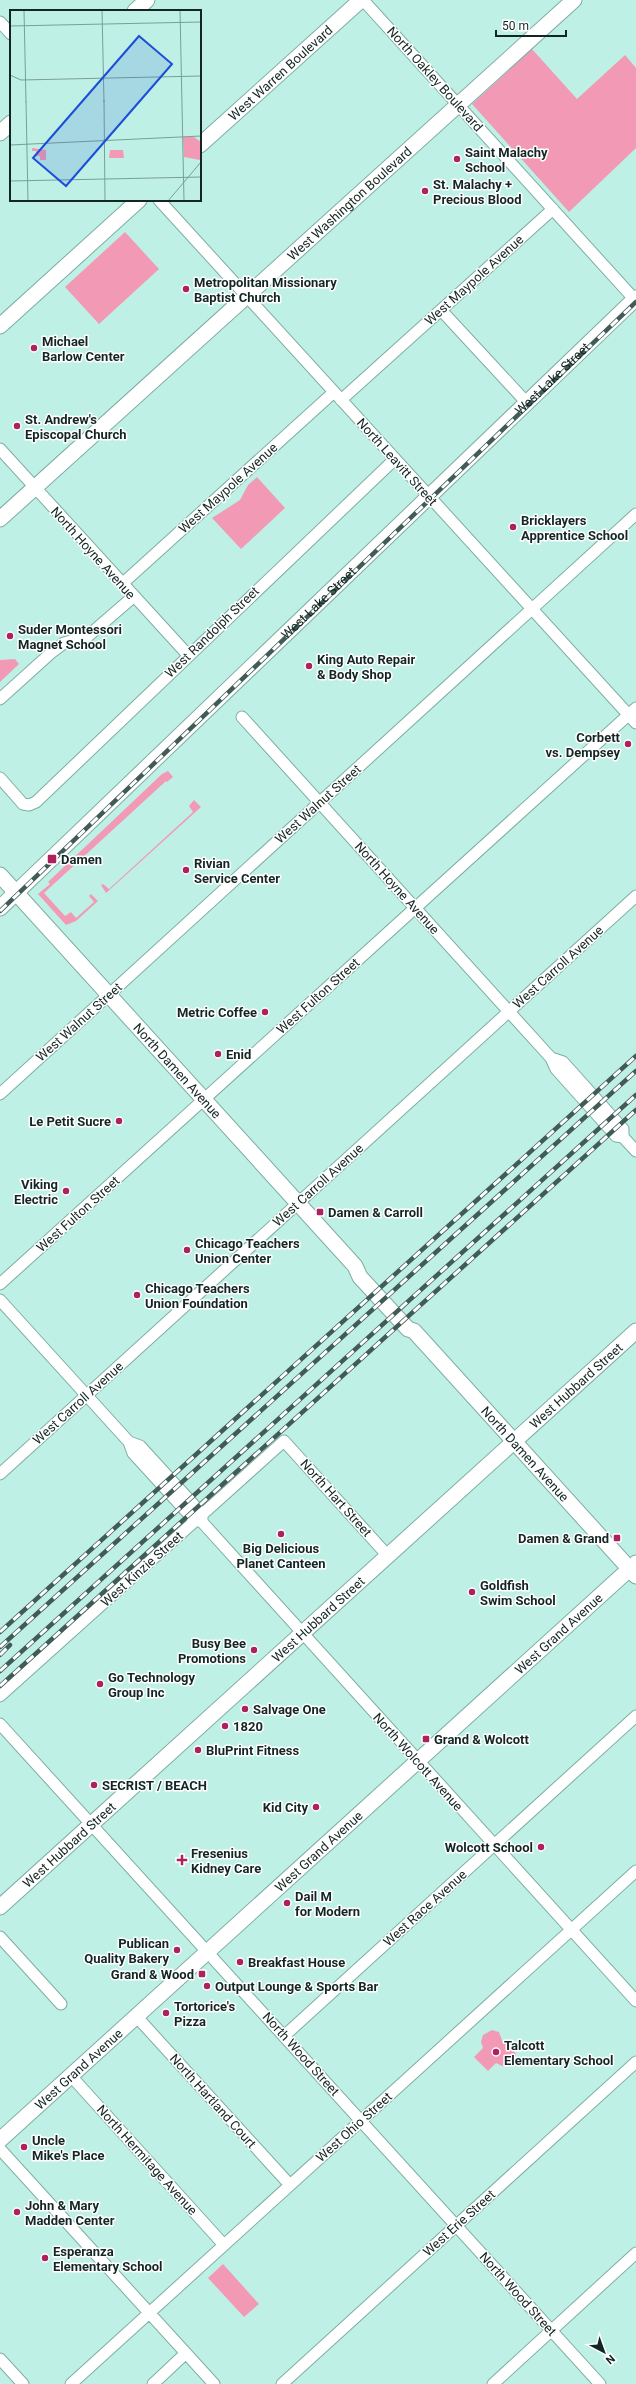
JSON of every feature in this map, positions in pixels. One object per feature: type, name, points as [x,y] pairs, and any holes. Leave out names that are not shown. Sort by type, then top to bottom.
[{"type":"main road","points":[[136,10],[147,0]]},
{"type":"main road","name":"West Warren Boulevard","points":[[201,144],[362,0]]},
{"type":"main road","name":"West Washington Boulevard","points":[[0,519],[574,0]]},
{"type":"main road","points":[[0,133],[10,124]]},
{"type":"main road","points":[[0,326],[138,201]]},
{"type":"main road","name":"West Lake Street","points":[[0,908],[429,496],[636,300]]},
{"type":"main road","name":"North Damen Avenue","points":[[0,875],[355,1266],[366,1283],[408,1329],[414,1331],[514,1442],[634,1569]]},
{"type":"main road","name":"West Hubbard Street","points":[[0,1908],[636,1331]]},
{"type":"main road","name":"West Grand Avenue","points":[[0,2140],[634,1569]]},
{"type":"street","name":"North Oakley Boulevard","points":[[362,0],[636,300]]},
{"type":"street","points":[[0,22],[10,33]]},
{"type":"street","name":"North Leavitt Street","points":[[159,201],[532,609],[632,711],[636,723]]},
{"type":"street","name":"West Maypole Avenue","points":[[341,400],[553,209]]},
{"type":"street","points":[[441,310],[527,403]]},
{"type":"street","name":"West Maypole Avenue","points":[[122,584],[334,392]]},
{"type":"street","name":"North Hoyne Avenue","points":[[0,449],[188,655]]},
{"type":"street","name":"West Randolph Street","points":[[0,778],[23,804],[29,805],[36,802],[188,655],[395,459]]},
{"type":"street","name":"West Walnut Street","points":[[0,1094],[636,514]]},
{"type":"street","points":[[0,699],[52,652],[64,644],[88,636],[133,596]]},
{"type":"street","name":"West Fulton Street","points":[[0,1284],[632,711]]},
{"type":"street","name":"North Hoyne Avenue","points":[[242,718],[509,1012],[552,1058],[563,1062],[623,1129],[623,1137],[636,1151]]},
{"type":"street","name":"West Carroll Avenue","points":[[0,1474],[636,896]]},
{"type":"street","name":"North Wolcott Avenue","points":[[0,1300],[129,1442],[133,1453],[200,1519],[302,1634],[636,2001]]},
{"type":"street","name":"West Kinzie Street","points":[[0,1696],[200,1519],[284,1441]]},
{"type":"street","name":"North Hart Street","points":[[284,1441],[388,1556]]},
{"type":"street","name":"West Race Avenue","points":[[284,2036],[636,1716]]},
{"type":"street","name":"North Wood Street","points":[[0,1724],[600,2384]]},
{"type":"street","name":"West Ohio Street","points":[[71,2384],[636,1870]]},
{"type":"street","points":[[0,1937],[61,2004]]},
{"type":"street","name":"North Hartland Court","points":[[136,2016],[290,2185]]},
{"type":"street","name":"West Erie Street","points":[[282,2384],[636,2062]]},
{"type":"street","name":"North Hermitage Avenue","points":[[70,2076],[224,2245]]},
{"type":"street","points":[[0,2149],[214,2384]]},
{"type":"street","points":[[493,2384],[636,2253]]},
{"type":"street","points":[[153,2384],[186,2353]]},
{"type":"street","points":[[0,2359],[23,2384]]},
{"type":"shaded area","points":[[532,49],[577,99],[625,55],[636,68],[636,148],[569,212],[472,104]]},
{"type":"shaded area","points":[[125,232],[159,269],[99,324],[65,287]]},
{"type":"shaded area","points":[[257,477],[285,508],[241,549],[212,518],[240,500],[248,485]]},
{"type":"shaded area","points":[[15,659],[19,664],[0,682],[0,660]]},
{"type":"shaded area","points":[[168,771],[173,777],[167,782],[166,781],[44,893],[65,916],[71,912],[76,918],[94,902],[89,896],[91,894],[98,901],[76,921],[66,925],[38,894],[50,884],[48,882],[162,774]]},
{"type":"shaded area","points":[[194,800],[201,807],[106,893],[101,885],[103,884],[109,889],[193,812],[189,806]]},
{"type":"shaded area","points":[[492,2030],[499,2032],[503,2043],[513,2047],[516,2055],[510,2065],[502,2066],[496,2063],[488,2071],[474,2057],[483,2048],[481,2042],[483,2035]]},
{"type":"shaded area","points":[[223,2264],[259,2304],[244,2317],[208,2278]]},
{"type":"railway","points":[[0,911],[636,302]]},
{"type":"railway","points":[[0,1632],[636,1056]]},
{"type":"railway","points":[[0,1647],[636,1071]]},
{"type":"railway","points":[[0,1671],[636,1095]]},
{"type":"railway","points":[[0,1686],[636,1110]]},
{"type":"railway","points":[[0,1655],[10,1645]]},
{"type":"place","name":"Saint Malachy School","points":[[457,159]]},
{"type":"place","name":"St. Malachy + Precious Blood","points":[[425,191]]},
{"type":"place","name":"Metropolitan Missionary Baptist Church","points":[[186,289]]},
{"type":"place","name":"Michael Barlow Center","points":[[34,348]]},
{"type":"place","name":"St. Andrew's Episcopal Church","points":[[17,426]]},
{"type":"place","name":"Bricklayers Apprentice School","points":[[513,527]]},
{"type":"place","name":"Suder Montessori Magnet School","points":[[10,636]]},
{"type":"place","name":"King Auto Repair & Body Shop","points":[[309,666]]},
{"type":"place","name":"Corbett vs. Dempsey","points":[[628,744]]},
{"type":"place","name":"Damen","points":[[52,859]]},
{"type":"place","name":"Rivian Service Center","points":[[186,870]]},
{"type":"place","name":"Metric Coffee","points":[[265,1012]]},
{"type":"place","name":"Enid","points":[[218,1054]]},
{"type":"place","name":"Le Petit Sucre","points":[[119,1121]]},
{"type":"place","name":"Viking Electric","points":[[66,1191]]},
{"type":"place","name":"Damen & Carroll","points":[[320,1212]]},
{"type":"place","name":"Chicago Teachers Union Center","points":[[187,1250]]},
{"type":"place","name":"Chicago Teachers Union Foundation","points":[[137,1295]]},
{"type":"place","name":"Big Delicious Planet Canteen","points":[[281,1534]]},
{"type":"place","name":"Damen & Grand","points":[[617,1538]]},
{"type":"place","name":"Goldfish Swim School","points":[[472,1592]]},
{"type":"place","name":"Busy Bee Promotions","points":[[254,1650]]},
{"type":"place","name":"Go Technology Group Inc","points":[[100,1684]]},
{"type":"place","name":"Salvage One","points":[[245,1709]]},
{"type":"place","name":"1820","points":[[225,1726]]},
{"type":"place","name":"Grand & Wolcott","points":[[426,1739]]},
{"type":"place","name":"BluPrint Fitness","points":[[198,1750]]},
{"type":"place","name":"SECRIST / BEACH","points":[[94,1785]]},
{"type":"place","name":"Kid City","points":[[316,1807]]},
{"type":"place","name":"Wolcott School","points":[[541,1847]]},
{"type":"place","name":"Fresenius Kidney Care","points":[[182,1860]]},
{"type":"place","name":"Dail M for Modern","points":[[287,1903]]},
{"type":"place","name":"Publican Quality Bakery","points":[[177,1950]]},
{"type":"place","name":"Breakfast House","points":[[240,1962]]},
{"type":"place","name":"Grand & Wood","points":[[202,1974]]},
{"type":"place","name":"Output Lounge & Sports Bar","points":[[207,1986]]},
{"type":"place","name":"Tortorice's Pizza","points":[[166,2013]]},
{"type":"place","name":"Talcott Elementary School","points":[[496,2052]]},
{"type":"place","name":"Uncle Mike's Place","points":[[24,2147]]},
{"type":"place","name":"John & Mary Madden Center","points":[[17,2212]]},
{"type":"place","name":"Esperanza Elementary School","points":[[45,2258]]}]
